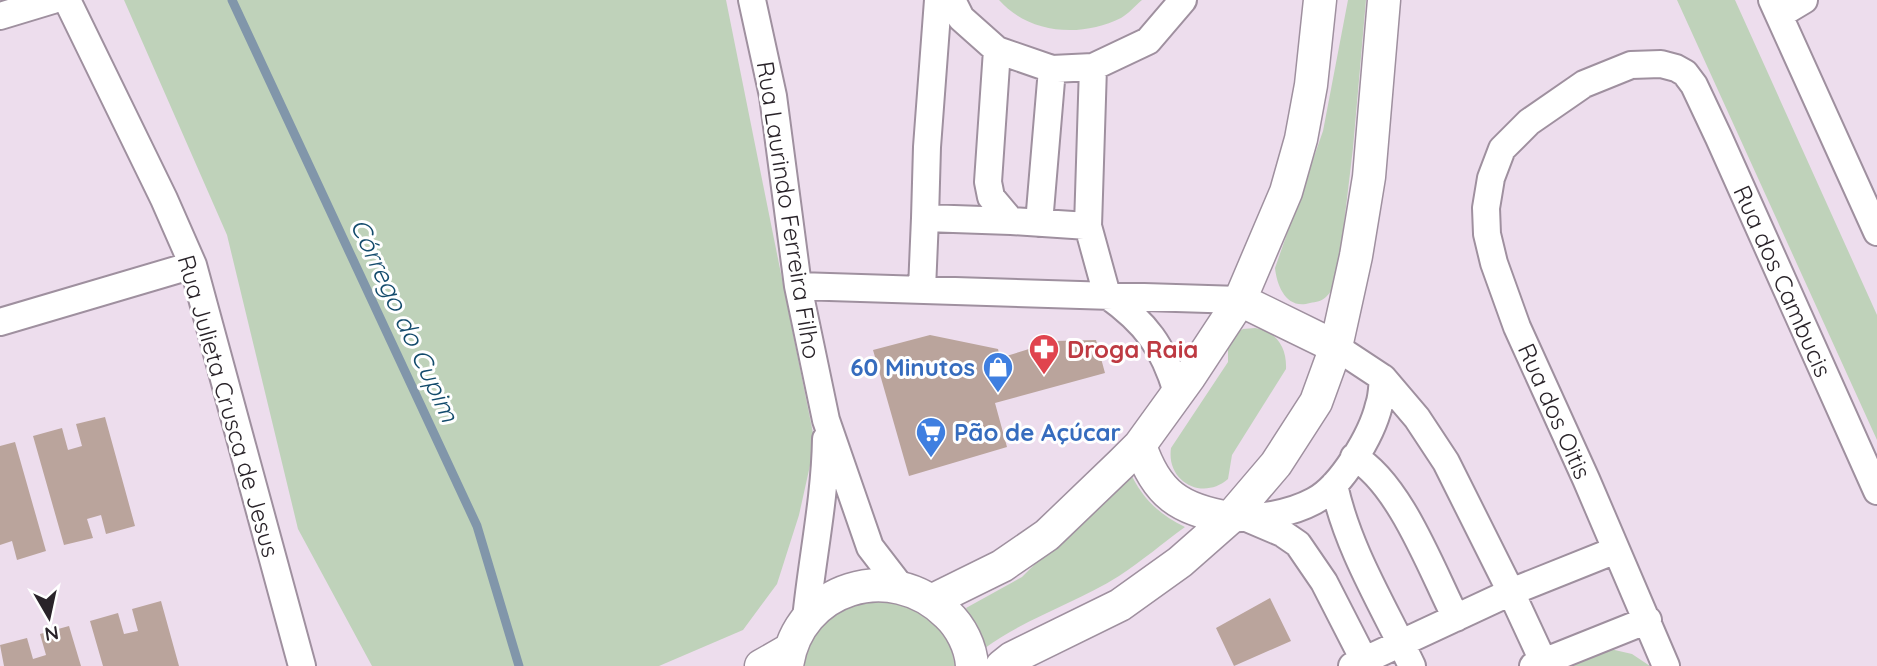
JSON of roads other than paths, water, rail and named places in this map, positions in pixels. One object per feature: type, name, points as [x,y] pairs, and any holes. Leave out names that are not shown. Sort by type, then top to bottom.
[{"type":"street","points":[[0,16],[53,0]]},
{"type":"street","name":"Rua Julieta Crusca de Jesus","points":[[67,0],[164,199],[193,265],[302,666]]},
{"type":"street","name":"Rua Laurindo Ferreira Filho","points":[[752,0],[773,96],[798,286],[826,420],[870,547],[901,586]]},
{"type":"street","points":[[922,289],[927,147],[937,0]]},
{"type":"street","points":[[952,0],[961,18],[997,50],[1052,69],[1094,67],[1148,41],[1182,0]]},
{"type":"street","points":[[933,600],[1002,566],[1047,535],[1140,444],[1190,376],[1240,300],[1286,192],[1301,139],[1311,85],[1320,0]]},
{"type":"street","points":[[1002,666],[1012,658],[1120,604],[1240,518],[1316,402],[1336,347],[1370,177],[1384,0]]},
{"type":"street","points":[[1804,0],[1775,8],[1877,232]]},
{"type":"street","points":[[997,50],[988,182],[991,197],[1012,221]]},
{"type":"street","name":"Rua dos Cambucis","points":[[1502,149],[1529,122],[1584,84],[1630,65],[1661,64],[1685,74],[1694,85],[1719,138],[1877,491]]},
{"type":"street","points":[[1094,67],[1088,226],[1107,295],[1132,313],[1153,336],[1168,362],[1177,391]]},
{"type":"street","points":[[1039,223],[1052,69]]},
{"type":"street","name":"Rua dos Oitis","points":[[1502,149],[1491,178],[1486,208],[1487,234],[1494,263],[1517,327],[1666,666]]},
{"type":"street","points":[[925,218],[1088,226]]},
{"type":"street","points":[[0,321],[193,265]]},
{"type":"street","points":[[798,286],[1240,300],[1336,347],[1383,378],[1417,418],[1446,462],[1511,592],[1538,664],[1648,620]]},
{"type":"street","points":[[1240,518],[1305,505],[1315,501],[1334,485],[1371,426],[1380,405],[1383,378]]},
{"type":"street","name":"Rua Laurindo Ferreira Filho","points":[[806,619],[825,474],[826,420]]},
{"type":"street","points":[[1140,444],[1148,469],[1163,490],[1183,506],[1207,514],[1240,518],[1282,533],[1298,544],[1324,582],[1358,663],[1406,655],[1456,618],[1511,592],[1616,550]]},
{"type":"street","points":[[1354,457],[1374,471],[1391,492],[1456,618]]},
{"type":"street","points":[[1334,485],[1340,511],[1358,556],[1406,655]]},
{"type":"street","points":[[761,666],[788,658],[806,619],[833,596],[866,585],[901,586],[933,600],[957,624],[972,656],[972,666]]},
{"type":"waterway","name":"Córrego do Cupim","points":[[232,0],[477,526],[519,666]]},
{"type":"place","name":"Droga Raia","points":[[1044,376]]},
{"type":"place","name":"60 Minutos","points":[[998,394]]},
{"type":"place","name":"Pão de Açúcar","points":[[931,459]]}]
